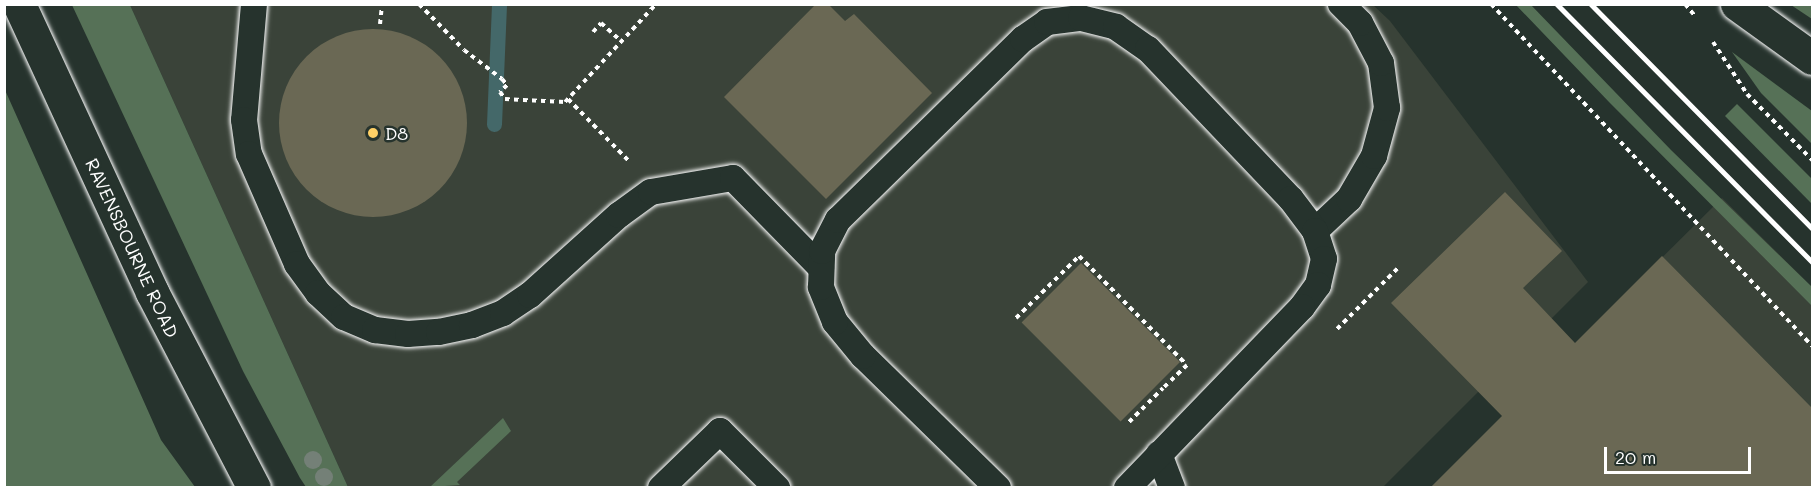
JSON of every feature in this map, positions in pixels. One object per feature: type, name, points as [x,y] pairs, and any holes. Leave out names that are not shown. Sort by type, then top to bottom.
[{"type":"main road","name":"RAVENSBOURNE ROAD","points":[[19,4],[152,292],[254,488]]},
{"type":"main road","points":[[1737,4],[1812,58]]},
{"type":"lane","points":[[254,4],[244,120],[249,154],[297,264],[318,293],[344,317],[375,330],[408,334],[439,332],[472,325],[503,313],[530,295],[619,215],[651,192],[733,178],[821,268]]},
{"type":"lane","points":[[1315,231],[1349,199],[1374,156],[1387,108],[1381,63],[1360,23],[1341,4]]},
{"type":"lane","points":[[998,488],[863,356],[835,322],[821,287],[822,251],[838,220],[1023,39],[1047,22],[1081,18],[1116,27],[1148,49],[1292,199],[1315,231],[1324,259],[1318,285],[1302,307],[1126,488]]},
{"type":"lane","points":[[661,487],[720,431],[777,488]]},
{"type":"lane","points":[[1159,454],[1172,488]]},
{"type":"path","points":[[380,24],[382,4]]},
{"type":"path","points":[[419,4],[464,50],[502,79],[507,85],[500,92],[506,99],[565,102],[656,4]]},
{"type":"path","points":[[1491,4],[1812,346]]},
{"type":"path","points":[[1685,4],[1696,18]]},
{"type":"path","points":[[592,32],[602,23],[622,42]]},
{"type":"path","points":[[1709,37],[1747,94],[1812,160]]},
{"type":"path","points":[[568,99],[636,168],[645,165],[661,190]]},
{"type":"path","points":[[1016,318],[1079,256],[1187,365],[1129,422]]},
{"type":"path","points":[[1163,388],[1172,392]]},
{"type":"shaded area","points":[[130,5],[1373,5],[1390,21],[1588,282],[1383,487],[348,487]]},
{"type":"shaded area","points":[[1722,198],[1812,287],[1812,487],[1430,488]]},
{"type":"green space","points":[[72,5],[130,5],[348,487],[306,487],[300,478],[243,371]]},
{"type":"green space","points":[[1516,5],[1531,5],[1671,150],[1812,287],[1812,306],[1609,102]]},
{"type":"green space","points":[[1791,5],[1812,5],[1812,19]]},
{"type":"green space","points":[[1732,52],[1812,111],[1812,144],[1761,93]]},
{"type":"green space","points":[[5,90],[161,440],[195,487],[5,487]]},
{"type":"green space","points":[[1737,104],[1812,179],[1812,204],[1725,116]]},
{"type":"green space","points":[[503,418],[511,431],[457,482],[460,485],[430,487]]},
{"type":"building","points":[[816,4],[828,4],[845,21],[854,14],[932,93],[826,199],[724,97]]},
{"type":"building","name":"D8","points":[[373,29],[409,36],[433,50],[446,63],[460,87],[467,123],[460,159],[446,183],[433,196],[409,210],[373,217],[337,210],[313,196],[300,183],[286,159],[279,123],[286,87],[300,63],[313,50],[337,36]]},
{"type":"building","points":[[1505,192],[1562,251],[1523,288],[1575,343],[1662,256],[1812,408],[1812,488],[1430,488],[1502,416],[1391,303]]},
{"type":"building","points":[[1081,263],[1180,362],[1121,421],[1022,322]]},
{"type":"waterway","points":[[494,124],[499,4]]},
{"type":"railway","points":[[1557,4],[1812,262]]},
{"type":"railway","points":[[1591,4],[1812,228]]},
{"type":"place","name":"D8","points":[[373,133]]}]
